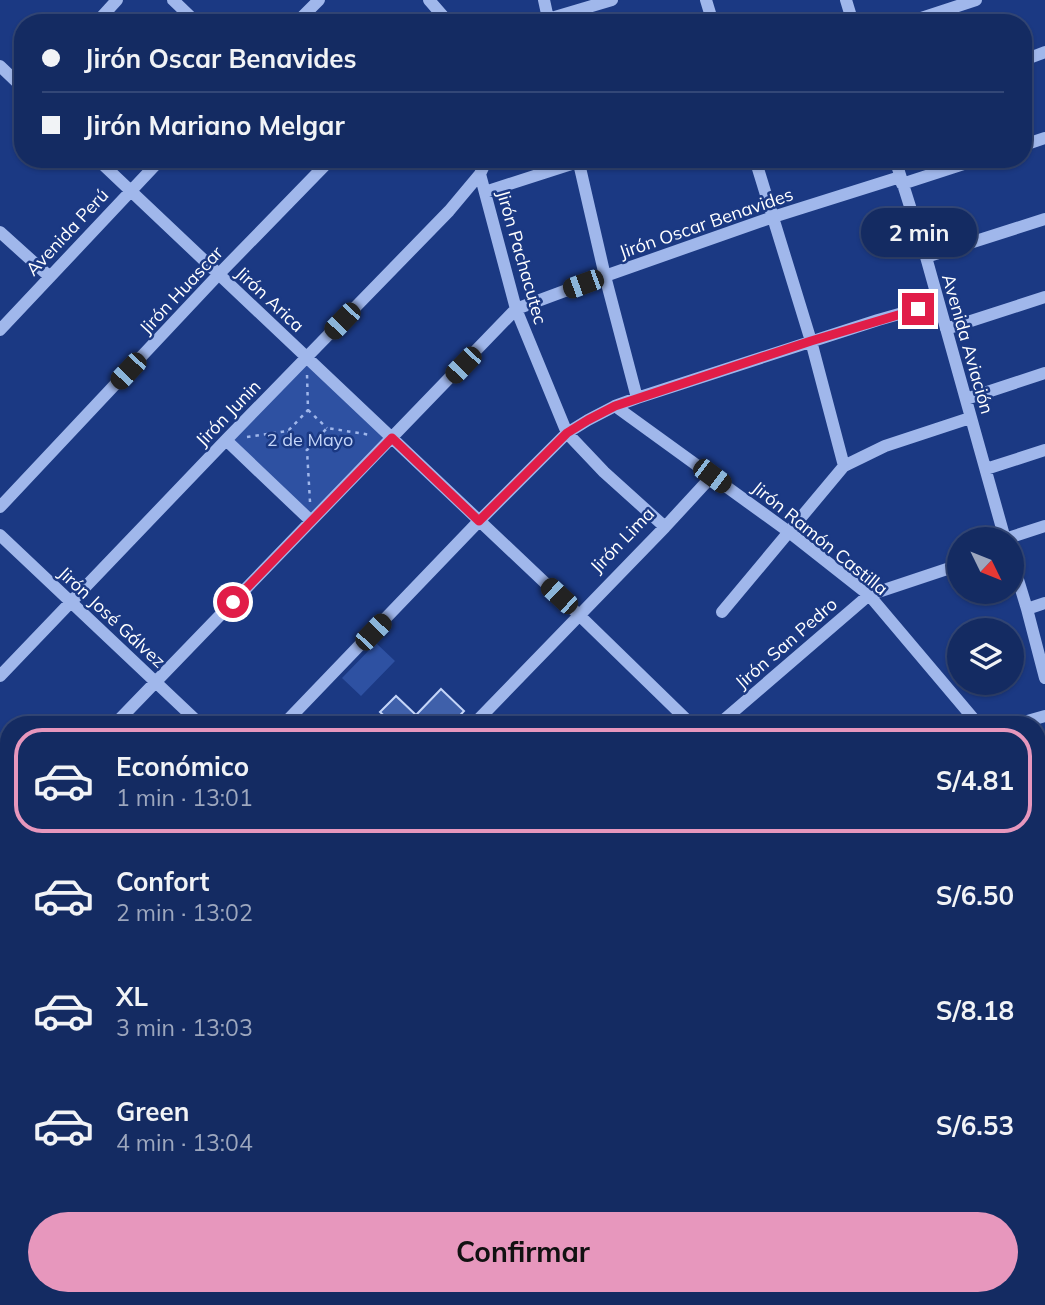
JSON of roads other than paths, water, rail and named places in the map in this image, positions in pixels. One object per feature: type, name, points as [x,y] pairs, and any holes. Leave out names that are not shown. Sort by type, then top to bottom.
[{"type":"street","points":[[104,14],[117,0]]},
{"type":"street","points":[[173,0],[188,14]]},
{"type":"street","points":[[305,14],[319,0]]},
{"type":"street","points":[[429,0],[441,14]]},
{"type":"street","points":[[570,14],[612,0]]},
{"type":"street","points":[[933,14],[976,0]]},
{"type":"street","points":[[0,66],[14,79]]},
{"type":"street","name":"Jirón Arica","points":[[106,168],[683,716]]},
{"type":"street","name":"Avenida Perú","points":[[0,330],[152,168]]},
{"type":"street","name":"Jirón Huascar","points":[[0,507],[322,168]]},
{"type":"street","name":"Jirón Pachacutec","points":[[483,168],[480,174],[516,309],[567,433],[604,472],[665,527]]},
{"type":"street","points":[[485,192],[557,168]]},
{"type":"street","points":[[583,168],[605,276],[637,398]]},
{"type":"street","points":[[758,168],[811,341],[844,466]]},
{"type":"street","name":"Avenida Aviación","points":[[898,168],[931,255],[938,303],[1002,527]]},
{"type":"street","name":"Jirón Oscar Benavides","points":[[123,716],[516,309],[773,217],[946,168]]},
{"type":"street","name":"Jirón Junin","points":[[0,676],[449,211],[480,174]]},
{"type":"street","points":[[931,255],[1045,219]]},
{"type":"street","points":[[0,232],[50,277]]},
{"type":"street","points":[[946,329],[1045,297]]},
{"type":"street","points":[[292,716],[567,433],[615,406],[637,398],[938,303]]},
{"type":"street","points":[[966,399],[1045,373]]},
{"type":"street","name":"Jirón Ramón Castilla","points":[[615,406],[789,532],[869,595],[971,716]]},
{"type":"street","points":[[722,612],[844,466],[885,446],[970,418]]},
{"type":"street","points":[[226,440],[312,522]]},
{"type":"street","points":[[986,469],[1045,450]]},
{"type":"street","name":"Jirón Lima","points":[[482,716],[712,476]]},
{"type":"street","points":[[1024,533],[1045,526]]},
{"type":"street","name":"Jirón José Gálvez","points":[[0,535],[191,716]]},
{"type":"street","name":"Jirón San Pedro","points":[[728,716],[869,595],[947,569]]},
{"type":"street","points":[[1024,599],[1045,678]]},
{"type":"street","points":[[1027,609],[1045,603]]},
{"type":"park label","name":"2 de Mayo","points":[[310,439]]}]
